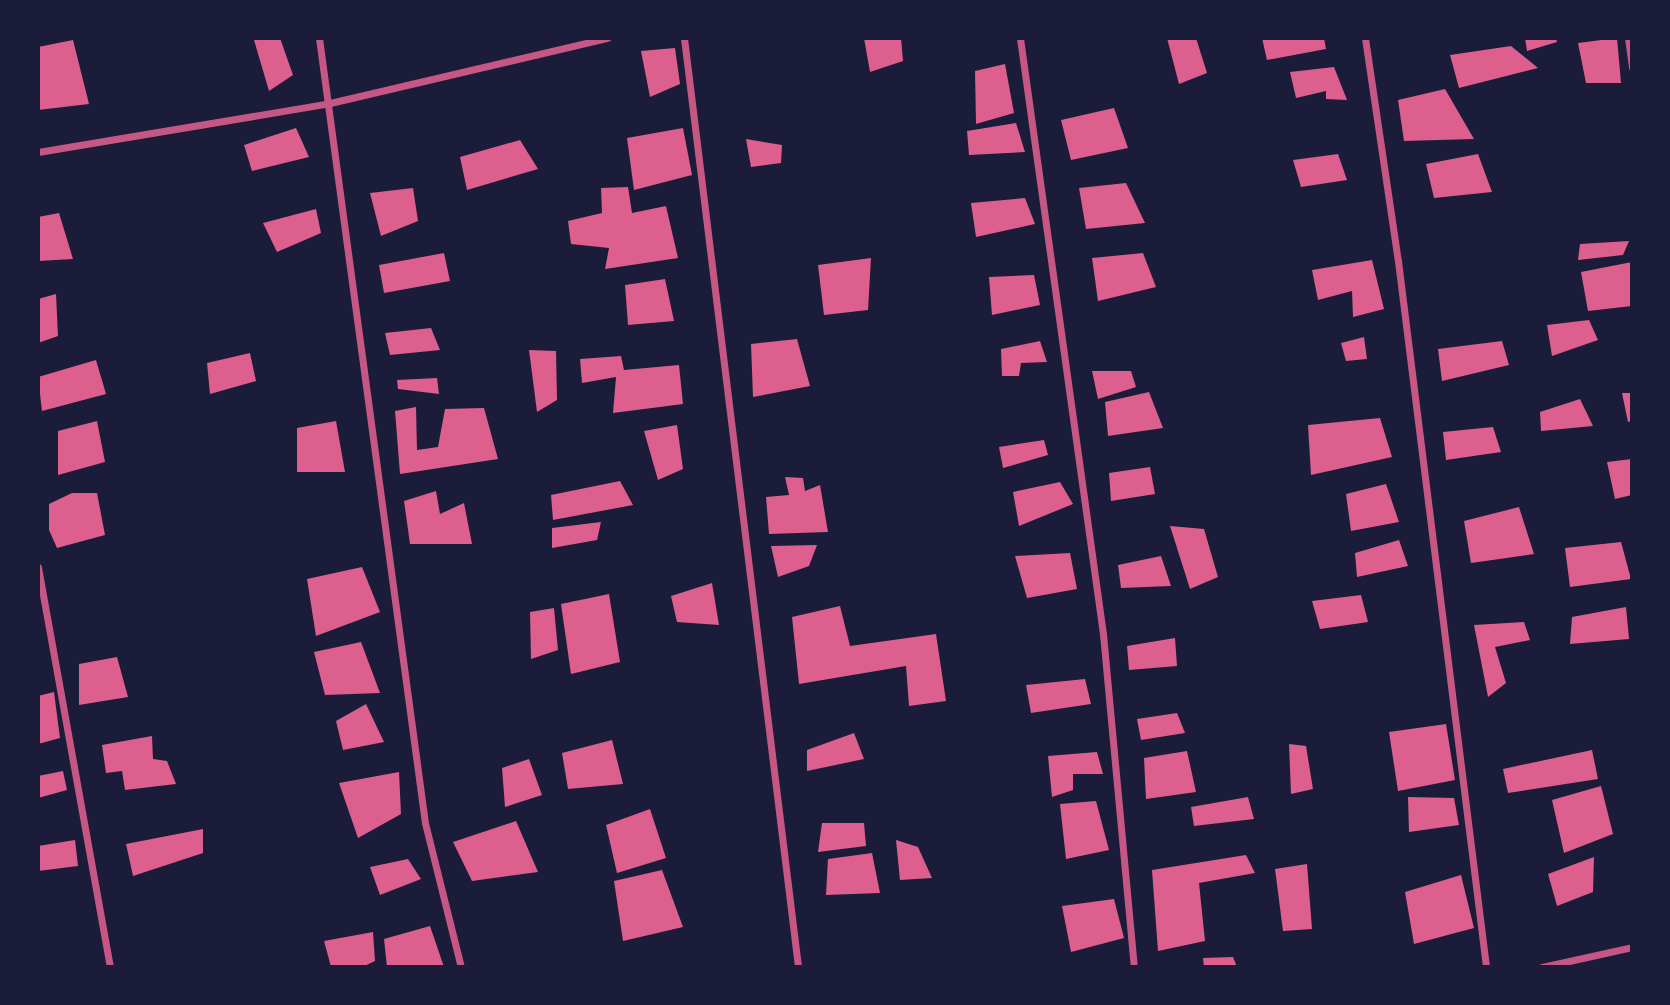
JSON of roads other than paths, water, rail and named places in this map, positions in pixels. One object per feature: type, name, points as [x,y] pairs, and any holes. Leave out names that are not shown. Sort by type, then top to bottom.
[{"type":"street","points":[[319,38],[330,103],[425,823],[461,967]]},
{"type":"street","points":[[38,152],[330,103],[607,38]]},
{"type":"street","points":[[684,38],[798,967]]},
{"type":"street","points":[[1020,38],[1103,634],[1134,967]]},
{"type":"street","points":[[1365,38],[1398,261],[1486,967]]},
{"type":"street","points":[[1628,38],[1632,68]]},
{"type":"street","points":[[38,567],[110,967]]},
{"type":"street","points":[[1542,967],[1632,947]]}]
